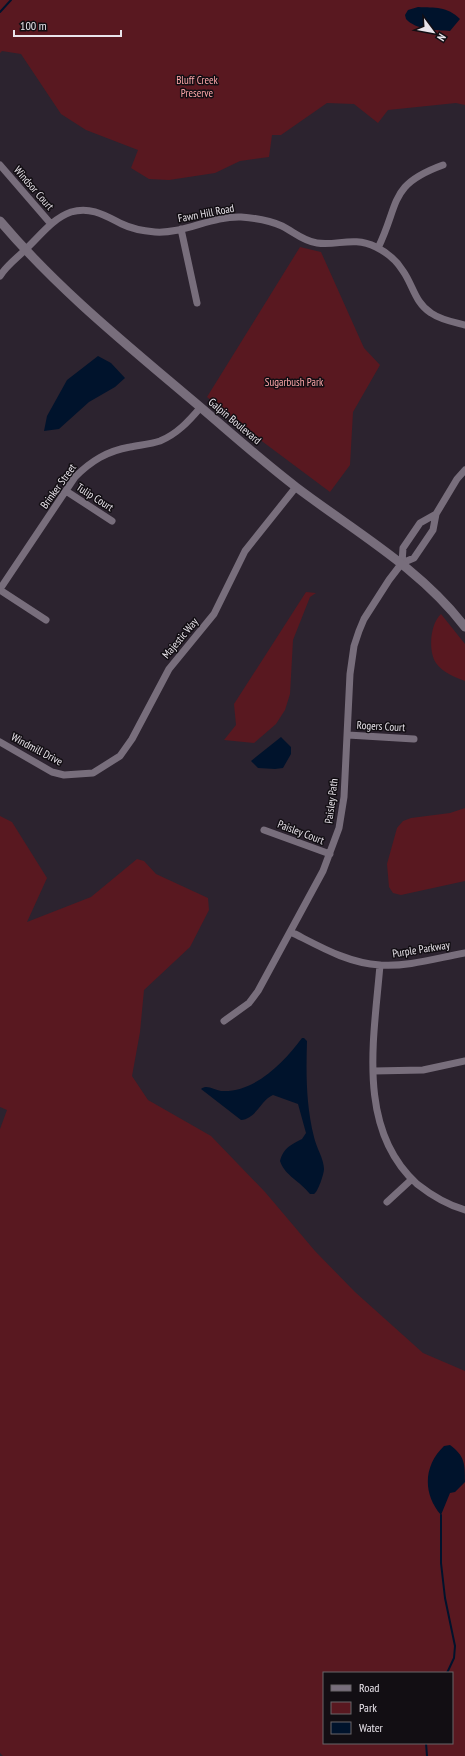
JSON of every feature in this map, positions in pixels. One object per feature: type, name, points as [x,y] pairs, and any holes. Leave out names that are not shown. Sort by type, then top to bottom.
[{"type":"street","name":"Windsor Court","points":[[0,165],[51,224]]},
{"type":"street","points":[[378,248],[384,236],[393,205],[401,191],[416,176],[443,165]]},
{"type":"street","name":"Fawn Hill Road","points":[[0,276],[10,263],[51,224],[72,212],[89,210],[106,215],[124,225],[155,232],[181,229],[231,218],[254,218],[282,227],[306,241],[325,243],[352,241],[378,248],[397,263],[403,271],[417,299],[430,312],[439,318],[465,325]]},
{"type":"street","name":"Galpin Boulevard","points":[[0,221],[25,250],[122,341],[296,487],[402,563],[465,627]]},
{"type":"street","points":[[181,229],[197,303]]},
{"type":"street","name":"Brinker Street","points":[[0,590],[75,478],[98,457],[113,451],[160,441],[184,426],[200,408]]},
{"type":"street","points":[[436,514],[420,523],[403,548],[402,563],[414,558],[433,530],[436,514],[457,479],[465,470]]},
{"type":"street","name":"Majestic Way","points":[[64,775],[94,773],[120,756],[132,739],[169,669],[214,614],[245,551],[296,487]]},
{"type":"street","name":"Tulip Court","points":[[66,491],[112,521]]},
{"type":"street","name":"Paisley Path","points":[[224,1021],[254,998],[291,932],[330,854],[339,828],[342,812],[348,735],[351,667],[358,631],[373,603],[402,563]]},
{"type":"street","points":[[0,590],[46,620]]},
{"type":"street","name":"Rogers Court","points":[[348,735],[414,739]]},
{"type":"street","name":"Windmill Drive","points":[[0,742],[52,772],[64,775]]},
{"type":"street","name":"Paisley Court","points":[[264,830],[330,854]]},
{"type":"street","name":"Purple Parkway","points":[[291,932],[324,949],[347,958],[380,965],[398,965],[465,952]]},
{"type":"street","points":[[380,965],[373,1050],[377,1111],[381,1127],[393,1155],[412,1178],[438,1198],[465,1210]]},
{"type":"street","points":[[374,1071],[423,1070],[465,1061]]},
{"type":"street","points":[[387,1202],[412,1178]]},
{"type":"green space","name":"Bluff Creek Preserve","points":[[0,0],[465,0],[465,105],[456,103],[388,110],[378,123],[354,104],[327,103],[281,135],[272,135],[269,157],[240,161],[215,173],[169,180],[149,179],[131,168],[138,150],[86,130],[61,114],[21,54],[2,51],[0,53]]},
{"type":"green space","name":"Sugarbush Park","points":[[300,247],[321,252],[364,348],[380,365],[353,412],[350,465],[330,492],[255,436],[207,397]]},
{"type":"green space","points":[[306,592],[316,593],[310,597],[293,640],[290,694],[285,710],[276,724],[254,743],[224,740],[236,725],[234,704]]},
{"type":"green space","points":[[441,614],[465,644],[465,681],[442,669],[433,658],[431,645],[432,631],[437,618]]},
{"type":"green space","points":[[465,808],[465,881],[401,895],[393,893],[389,887],[387,864],[397,828],[403,821],[411,818],[450,813]]},
{"type":"green space","points":[[0,816],[12,822],[47,878],[27,922],[91,897],[137,859],[144,861],[156,874],[208,898],[209,910],[190,947],[144,990],[140,1032],[132,1076],[148,1100],[211,1136],[265,1192],[315,1251],[355,1292],[423,1353],[465,1371],[465,1756],[3,1756],[0,1753],[0,1129],[7,1110],[0,1107]]},
{"type":"water","points":[[418,7],[445,10],[460,19],[450,31],[433,30],[421,27],[410,23],[406,19],[405,15],[408,10]]},
{"type":"water","points":[[98,356],[111,363],[125,378],[115,387],[89,402],[59,429],[44,431],[47,416],[67,380]]},
{"type":"water","points":[[281,737],[291,747],[291,754],[283,768],[258,768],[251,761]]},
{"type":"water","points":[[302,1038],[307,1041],[307,1089],[311,1125],[315,1141],[323,1161],[324,1169],[316,1193],[314,1194],[310,1194],[302,1185],[289,1175],[285,1171],[280,1161],[286,1149],[302,1139],[306,1133],[298,1104],[273,1095],[265,1101],[255,1113],[246,1119],[241,1120],[201,1089],[206,1087],[221,1091],[234,1090],[245,1087],[257,1081],[268,1074],[287,1057]]},
{"type":"water","points":[[450,1445],[459,1453],[463,1461],[465,1482],[455,1492],[450,1493],[441,1515],[431,1498],[428,1489],[429,1470],[437,1454],[444,1446]]},
{"type":"waterway","points":[[0,12],[11,0]]},
{"type":"waterway","points":[[441,1515],[441,1563],[445,1598],[455,1646],[454,1658],[447,1672]]},
{"type":"waterway","points":[[426,1744],[427,1756]]}]
